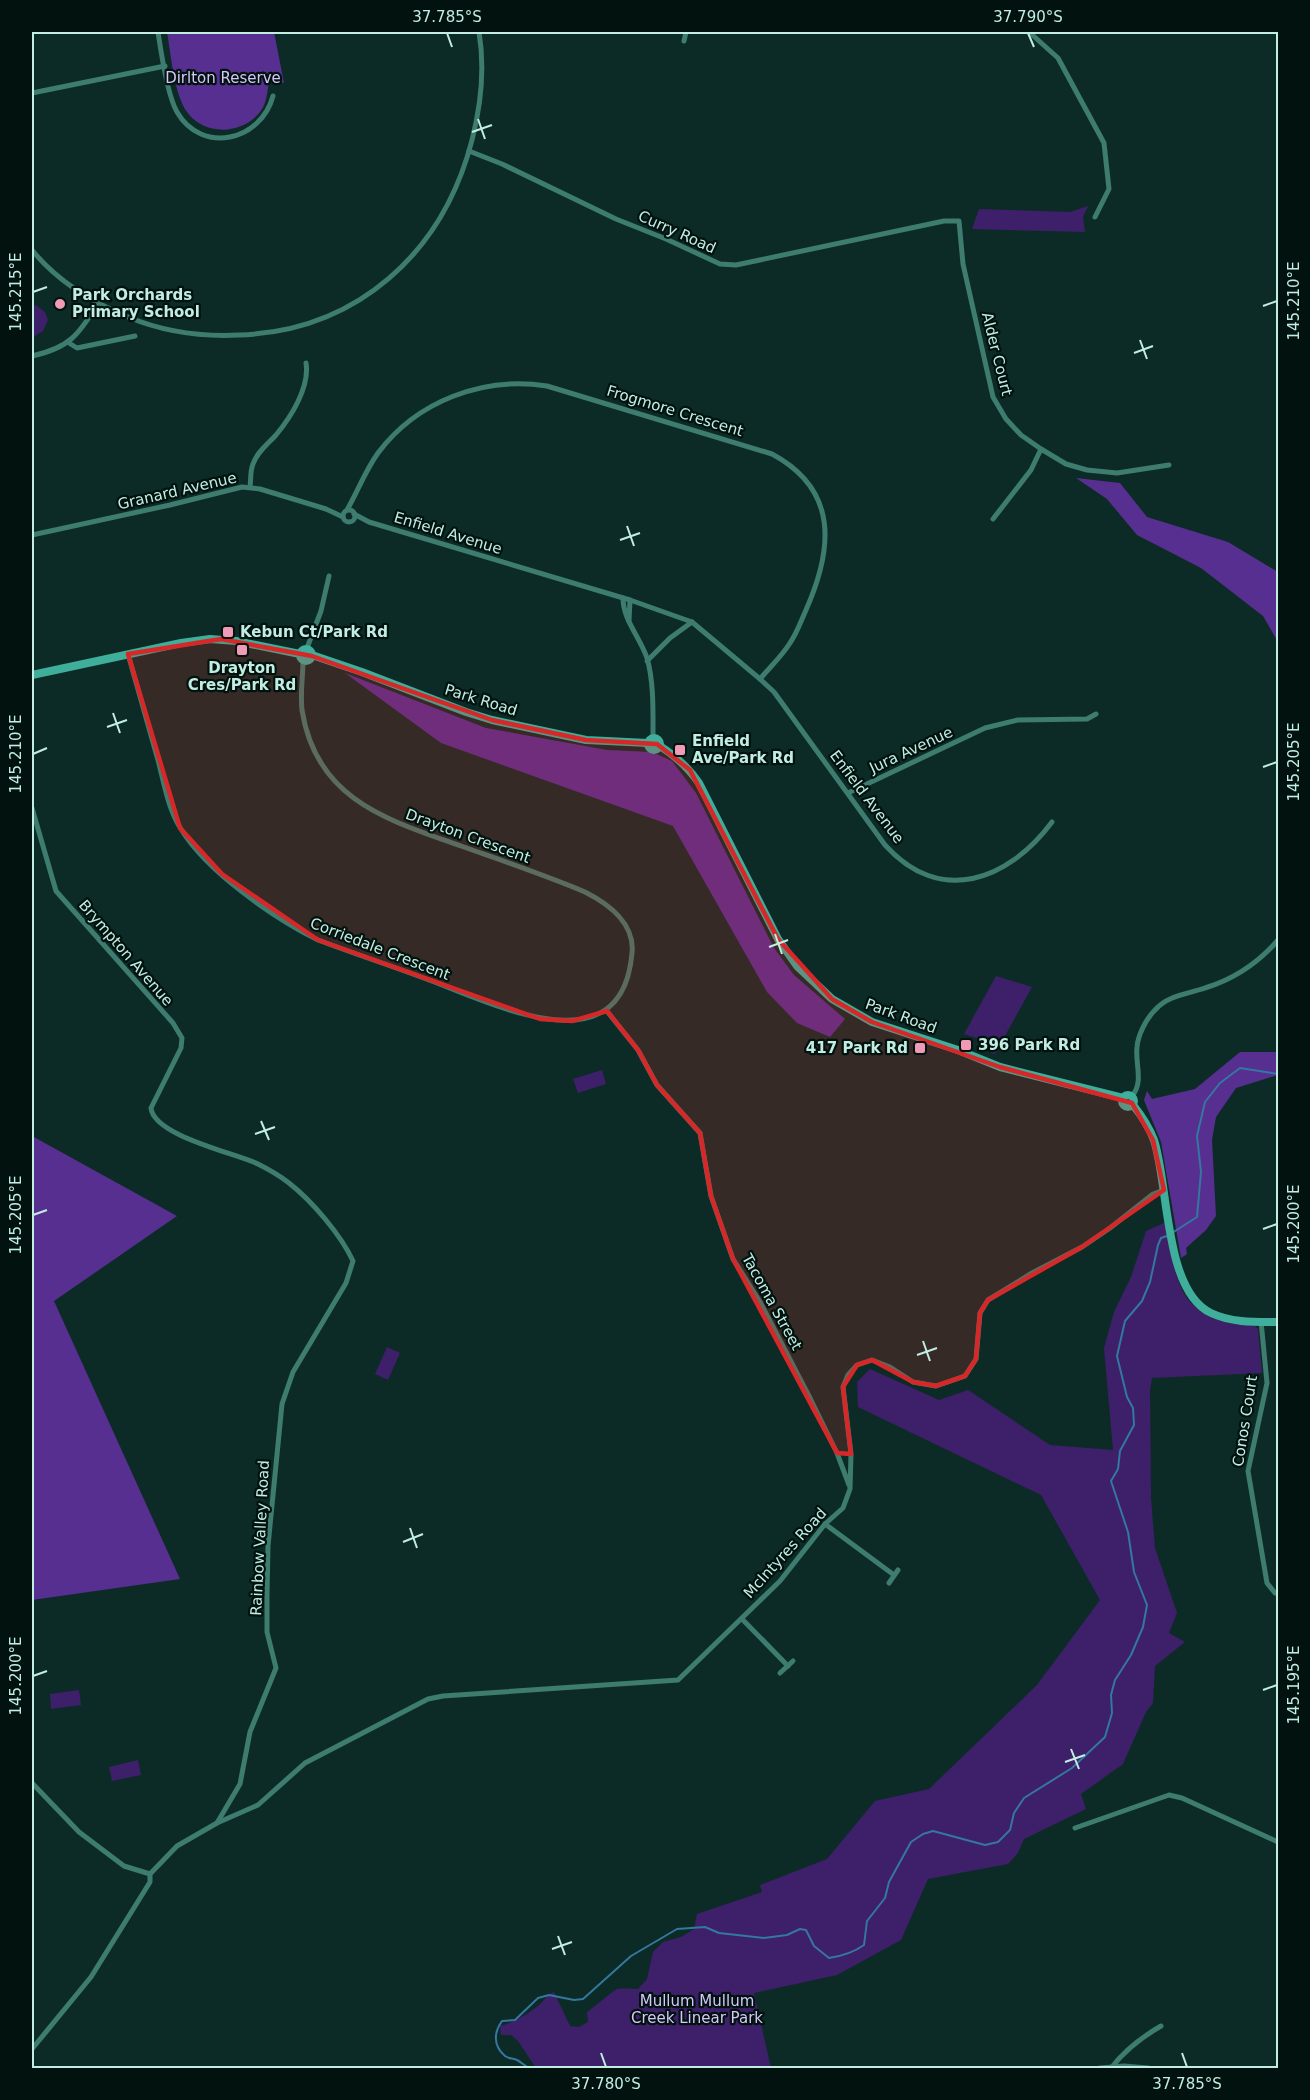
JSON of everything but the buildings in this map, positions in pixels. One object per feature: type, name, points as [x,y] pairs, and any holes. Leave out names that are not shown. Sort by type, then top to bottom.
[{"type":"street","points":[[158,32],[170,92],[177,112],[188,126],[209,136],[234,136],[251,129],[264,116],[273,96]]},
{"type":"street","points":[[32,250],[58,276],[98,303],[151,326],[190,334],[219,336],[298,328],[335,314],[375,290],[406,263],[420,247],[445,209],[469,151],[481,86],[479,32]]},
{"type":"street","points":[[684,42],[686,32]]},
{"type":"street","points":[[1029,32],[1058,58],[1104,143],[1109,189],[1095,217]]},
{"type":"street","points":[[32,93],[165,66]]},
{"type":"street","name":"Curry Road","points":[[469,151],[720,264],[736,265],[944,221],[959,221]]},
{"type":"street","name":"Alder Court","points":[[959,221],[963,264],[993,397],[1013,427],[1041,450],[1066,464],[1096,472],[1117,473],[1169,465]]},
{"type":"street","points":[[32,356],[50,352],[69,342],[81,331],[98,303]]},
{"type":"street","points":[[69,342],[77,348],[135,336]]},
{"type":"street","points":[[250,487],[255,458],[286,421],[306,383],[308,376],[306,363]]},
{"type":"street","name":"Frogmore Crescent","points":[[349,514],[364,476],[378,454],[398,431],[417,415],[456,395],[500,384],[529,383],[547,386],[772,454],[794,468],[810,486],[823,514],[826,547],[819,578],[793,638],[760,678]]},
{"type":"street","points":[[993,519],[1031,470],[1041,450]]},
{"type":"street","name":"Granard Avenue","points":[[32,535],[182,503],[231,489],[250,487],[349,514]]},
{"type":"street","name":"Enfield Avenue","points":[[349,514],[630,600],[692,622],[760,678],[782,703],[885,845],[904,863],[926,874],[951,879],[981,876],[1013,862],[1033,846],[1052,822]]},
{"type":"street","name":"Drayton Crescent","points":[[329,576],[321,611],[303,654],[301,703],[310,740],[327,771],[359,803],[392,821],[585,892],[602,901],[627,927],[633,943],[631,966],[625,987],[606,1010]]},
{"type":"street","points":[[623,598],[624,612],[648,661],[651,680],[651,740]]},
{"type":"street","points":[[630,600],[630,623]]},
{"type":"street","points":[[648,661],[670,638],[692,622]]},
{"type":"street","points":[[32,675],[181,643],[210,639],[236,641],[303,654]]},
{"type":"street","name":"Corriedale Crescent","points":[[128,654],[165,787],[180,828],[210,863],[257,902],[298,930],[318,940],[525,1014],[551,1020],[572,1021],[591,1017],[606,1010]]},
{"type":"street","name":"Park Road","points":[[303,654],[309,660],[312,655],[492,720],[586,740],[659,740],[660,746],[678,758],[699,783],[778,939],[803,972],[832,999],[872,1022],[958,1050],[1000,1067],[1129,1100]]},
{"type":"street","name":"Jura Avenue","points":[[848,793],[986,728],[1018,720],[1088,719],[1096,714]]},
{"type":"street","name":"Brympton Avenue","points":[[32,808],[33,820],[56,891],[173,1023],[182,1038],[181,1048],[151,1108]]},
{"type":"street","points":[[1278,940],[1268,952],[1250,966],[1226,980],[1168,1000],[1155,1010],[1143,1027],[1137,1046],[1139,1081],[1129,1100],[1143,1118],[1154,1140],[1176,1260],[1185,1287],[1198,1304],[1208,1312],[1229,1319],[1278,1322]]},
{"type":"street","name":"Tacoma Street","points":[[606,1010],[638,1050],[657,1085],[700,1133],[711,1196],[733,1259],[760,1302],[837,1453],[850,1489]]},
{"type":"street","name":"Rainbow Valley Road","points":[[32,2049],[91,1977],[150,1882],[150,1874],[177,1846],[217,1823],[240,1784],[250,1732],[276,1668],[267,1632],[268,1546],[282,1404],[293,1372],[346,1283],[353,1261],[346,1245],[329,1224],[289,1183],[257,1164],[171,1130],[156,1121],[151,1114],[151,1108]]},
{"type":"street","name":"McIntyres Road","points":[[217,1823],[258,1805],[305,1763],[428,1699],[443,1696],[678,1680],[780,1581],[825,1524],[843,1508],[850,1489],[850,1454],[843,1387],[848,1375],[857,1365],[872,1360],[890,1367],[913,1382],[936,1386],[965,1376],[976,1359],[980,1313],[988,1300],[1032,1273],[1082,1247],[1152,1194],[1164,1190]]},
{"type":"street","points":[[1261,1321],[1278,1316]]},
{"type":"street","name":"Conos Court","points":[[1261,1321],[1266,1383],[1248,1471],[1267,1583],[1275,1593]]},
{"type":"street","points":[[837,1453],[850,1454]]},
{"type":"street","points":[[825,1524],[894,1575]]},
{"type":"street","points":[[889,1583],[898,1570]]},
{"type":"street","points":[[742,1619],[788,1666]]},
{"type":"street","points":[[780,1673],[793,1661]]},
{"type":"street","points":[[32,1783],[79,1832],[124,1866],[150,1874]]},
{"type":"street","points":[[1075,1828],[1155,1798],[1169,1795],[1182,1798],[1278,1842]]},
{"type":"street","points":[[1112,2067],[1146,2034],[1161,2026]]},
{"type":"street","points":[[1100,2068],[1148,2068]]},
{"type":"highlighted area","points":[[221,639],[312,656],[492,720],[586,740],[657,744],[690,770],[778,939],[832,999],[872,1022],[1000,1067],[1132,1103],[1153,1140],[1164,1190],[1082,1247],[988,1300],[980,1313],[976,1359],[965,1376],[936,1386],[913,1382],[872,1360],[857,1365],[843,1387],[851,1454],[837,1453],[733,1259],[711,1196],[700,1133],[657,1085],[638,1050],[607,1011],[572,1021],[540,1019],[318,940],[222,874],[180,828],[128,654]]},
{"type":"green space","name":"Dirlton Reserve","points":[[167,32],[274,32],[284,83],[269,82],[262,109],[252,120],[243,125],[223,130],[203,125],[187,112],[179,95]]},
{"type":"green space","points":[[1088,206],[1083,217],[1085,232],[972,229],[979,209],[1070,212]]},
{"type":"green space","points":[[36,305],[45,312],[48,320],[43,331],[32,338],[32,306]]},
{"type":"green space","points":[[1076,478],[1120,483],[1147,517],[1228,542],[1278,572],[1278,642],[1263,616],[1201,568],[1137,535],[1107,499]]},
{"type":"green space","points":[[345,673],[486,728],[607,750],[652,752],[672,761],[696,793],[774,948],[794,975],[845,1019],[830,1037],[797,1023],[767,992],[673,826],[441,743]]},
{"type":"green space","points":[[996,976],[1032,987],[995,1054],[991,1053],[991,1043],[964,1034]]},
{"type":"green space","points":[[1240,1052],[1278,1052],[1278,1075],[1236,1088],[1216,1117],[1212,1140],[1216,1216],[1206,1230],[1186,1248],[1187,1254],[1181,1258],[1161,1142],[1144,1100],[1147,1091],[1152,1099],[1195,1089]]},
{"type":"green space","points":[[602,1070],[606,1084],[578,1093],[573,1079]]},
{"type":"green space","points":[[32,1136],[177,1216],[54,1301],[180,1579],[32,1600]]},
{"type":"green space","name":"Mullum Mullum Creek Linear Park","points":[[1166,1222],[1174,1265],[1186,1296],[1197,1308],[1211,1317],[1230,1323],[1255,1326],[1258,1329],[1262,1373],[1152,1378],[1150,1390],[1151,1498],[1155,1548],[1177,1613],[1169,1633],[1185,1642],[1155,1666],[1153,1703],[1146,1712],[1123,1764],[1081,1794],[1086,1809],[1024,1839],[1018,1853],[1008,1864],[928,1879],[901,1940],[837,1975],[754,1993],[771,2068],[536,2068],[518,2041],[511,2035],[501,2035],[500,2026],[526,2015],[554,1992],[570,2026],[579,2027],[588,2022],[587,2012],[616,1990],[638,1989],[647,1979],[653,1952],[663,1942],[681,1937],[694,1929],[697,1914],[762,1892],[760,1885],[827,1859],[875,1801],[929,1789],[1037,1685],[1100,1600],[1041,1495],[858,1407],[857,1382],[870,1369],[939,1400],[968,1390],[1050,1445],[1113,1450],[1104,1348],[1114,1312],[1131,1277],[1146,1231]]},
{"type":"green space","points":[[387,1347],[400,1353],[388,1380],[375,1374]]},
{"type":"green space","points":[[79,1690],[81,1705],[51,1709],[50,1694]]},
{"type":"green space","points":[[138,1760],[141,1775],[112,1781],[109,1767]]},
{"type":"waterway","points":[[1172,1233],[1197,1217],[1201,1172],[1197,1136],[1205,1102],[1220,1083],[1240,1068],[1278,1074]]},
{"type":"waterway","points":[[529,2068],[517,2060],[508,2058],[500,2051],[496,2043],[496,2034],[502,2021],[515,2020],[538,1998],[549,1995],[574,2000],[583,1999],[631,1956],[677,1929],[705,1927],[719,1933],[764,1938],[787,1935],[800,1929],[806,1930],[814,1946],[829,1958],[860,1948],[864,1945],[867,1921],[885,1898],[889,1882],[911,1842],[933,1831],[985,1845],[998,1842],[1010,1830],[1014,1813],[1024,1798],[1072,1768],[1105,1737],[1112,1713],[1111,1695],[1115,1680],[1131,1655],[1143,1627],[1147,1605],[1134,1572],[1128,1532],[1111,1481],[1118,1469],[1120,1451],[1134,1425],[1133,1408],[1127,1397],[1117,1356],[1125,1321],[1142,1301],[1150,1282],[1158,1245],[1161,1238],[1167,1236]]},
{"type":"place","name":"Park Orchards Primary School","points":[[60,304]]},
{"type":"place","name":"Kebun Ct/Park Rd","points":[[228,632]]},
{"type":"place","name":"Drayton Cres/Park Rd","points":[[242,650]]},
{"type":"place","name":"Enfield Ave/Park Rd","points":[[680,750]]},
{"type":"place","name":"396 Park Rd","points":[[966,1045]]},
{"type":"place","name":"417 Park Rd","points":[[920,1048]]}]
